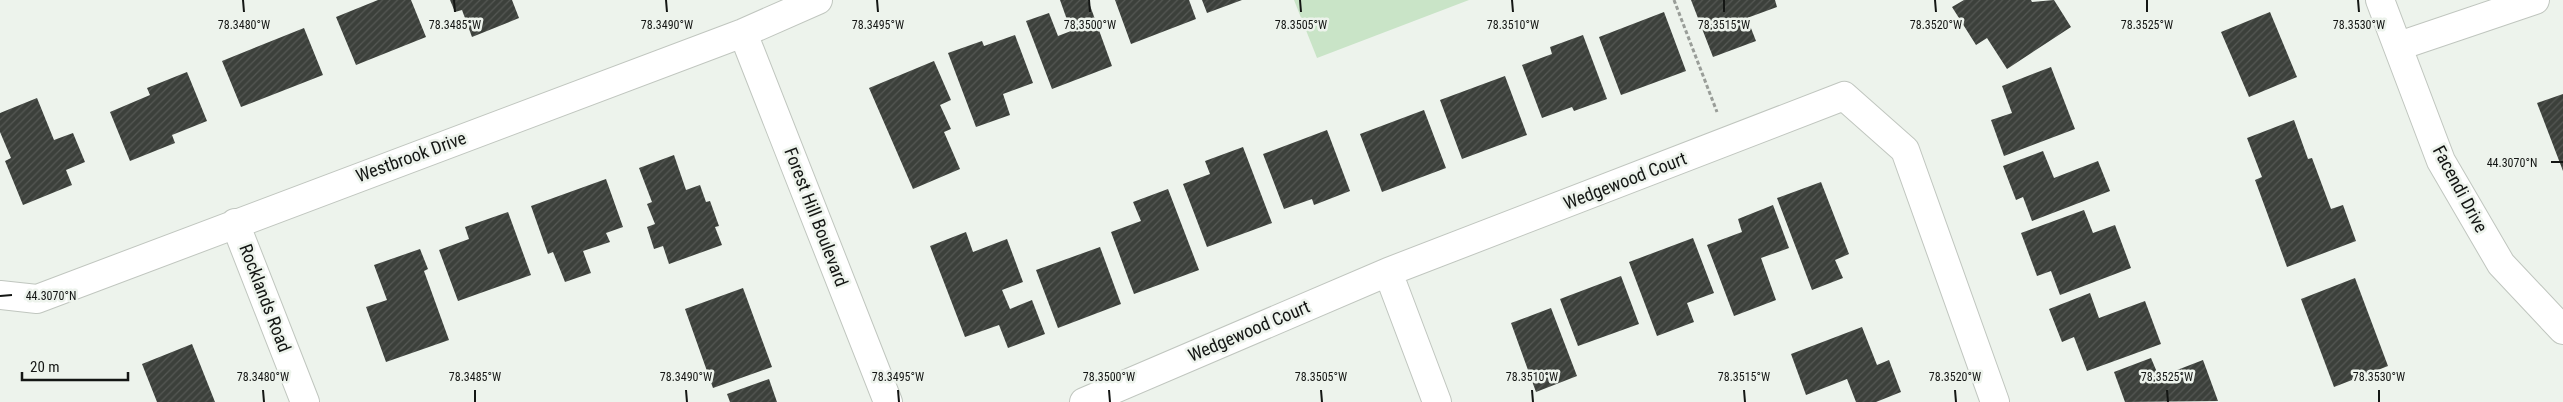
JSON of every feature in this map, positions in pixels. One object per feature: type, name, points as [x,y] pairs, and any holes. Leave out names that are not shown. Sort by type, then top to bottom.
[{"type":"street","name":"Westbrook Drive","points":[[0,295],[37,299],[743,33],[818,0]]},
{"type":"street","name":"Facendi Drive","points":[[2380,0],[2399,46],[2440,161],[2501,264],[2563,330]]},
{"type":"street","points":[[2399,46],[2535,0]]},
{"type":"street","name":"Forest Hill Boulevard","points":[[743,33],[888,402]]},
{"type":"street","name":"Wedgewood Court","points":[[1084,402],[1388,272],[1844,96],[1905,150],[1995,402]]},
{"type":"street","name":"Rocklands Road","points":[[235,223],[305,402]]},
{"type":"street","points":[[1388,272],[1437,402]]},
{"type":"path","points":[[1674,0],[1729,140]]},
{"type":"green space","points":[[1294,0],[1469,0],[1317,58]]},
{"type":"building","points":[[378,0],[411,0],[426,37],[356,65],[336,17]]},
{"type":"building","points":[[450,0],[512,0],[519,18],[472,37],[462,10],[455,12]]},
{"type":"building","points":[[1060,0],[1088,0],[1112,66],[1052,89],[1026,21],[1049,13],[1058,36],[1071,31]]},
{"type":"building","points":[[1115,0],[1189,0],[1196,19],[1131,44]]},
{"type":"building","points":[[1202,0],[1242,0],[1207,13]]},
{"type":"building","points":[[1691,0],[1775,0],[1777,7],[1747,18],[1756,41],[1713,57]]},
{"type":"building","points":[[1964,0],[2031,0],[2032,2],[2054,0],[2071,27],[2007,69],[1987,38],[1976,45],[1952,7]]},
{"type":"building","points":[[1664,12],[1686,71],[1621,95],[1599,37]]},
{"type":"building","points":[[2270,12],[2297,77],[2249,97],[2221,32]]},
{"type":"building","points":[[304,28],[323,75],[241,107],[222,61]]},
{"type":"building","points":[[1015,35],[1033,83],[1003,94],[1010,115],[976,127],[948,53],[982,41],[984,46]]},
{"type":"building","points":[[1583,35],[1607,99],[1574,111],[1572,107],[1542,118],[1522,65],[1552,54],[1550,47]]},
{"type":"building","points":[[934,61],[951,100],[940,105],[951,129],[944,132],[960,169],[913,189],[869,88]]},
{"type":"building","points":[[2051,67],[2075,129],[2004,156],[1991,120],[2012,113],[2002,86]]},
{"type":"building","points":[[187,72],[207,121],[172,135],[175,143],[130,161],[110,112],[150,95],[147,88]]},
{"type":"building","points":[[1505,76],[1527,135],[1462,159],[1440,100]]},
{"type":"building","points":[[2563,94],[2563,171],[2537,103]]},
{"type":"building","points":[[37,98],[54,140],[73,133],[85,162],[66,170],[72,185],[23,205],[5,161],[11,158],[0,132],[0,113]]},
{"type":"building","points":[[1424,110],[1446,168],[1382,192],[1360,134]]},
{"type":"building","points":[[2294,120],[2308,159],[2312,158],[2331,209],[2343,205],[2356,241],[2287,267],[2255,180],[2262,177],[2247,138]]},
{"type":"building","points":[[1327,130],[1350,191],[1314,205],[1312,199],[1284,209],[1263,154]]},
{"type":"building","points":[[1243,147],[1272,223],[1207,247],[1183,184],[1210,174],[1205,161]]},
{"type":"building","points":[[2043,151],[2054,178],[2098,161],[2110,191],[2032,221],[2023,197],[2016,200],[2003,166]]},
{"type":"building","points":[[674,155],[686,190],[700,185],[706,202],[710,201],[719,226],[715,227],[722,245],[669,264],[663,246],[654,249],[647,227],[655,224],[647,204],[652,202],[639,168]]},
{"type":"building","points":[[606,179],[623,227],[606,233],[610,242],[583,251],[591,273],[565,282],[553,252],[548,254],[531,206]]},
{"type":"building","points":[[1821,182],[1849,254],[1835,260],[1843,278],[1812,290],[1777,198]]},
{"type":"building","points":[[1168,189],[1199,270],[1134,294],[1111,232],[1141,221],[1133,202]]},
{"type":"building","points":[[1773,205],[1789,248],[1761,258],[1776,300],[1734,316],[1707,245],[1742,232],[1738,219]]},
{"type":"building","points":[[2084,210],[2093,233],[2115,225],[2131,268],[2060,295],[2051,271],[2037,276],[2021,233]]},
{"type":"building","points":[[508,212],[531,275],[458,301],[439,250],[469,239],[465,227]]},
{"type":"building","points":[[966,232],[973,252],[1007,239],[1023,282],[1002,290],[1010,309],[1032,300],[1045,334],[1008,348],[999,325],[965,337],[930,246]]},
{"type":"building","points":[[1693,238],[1714,293],[1687,303],[1694,322],[1657,336],[1629,262]]},
{"type":"building","points":[[1100,247],[1121,304],[1058,328],[1036,270]]},
{"type":"building","points":[[420,249],[428,269],[424,271],[449,340],[386,362],[366,307],[387,300],[374,265]]},
{"type":"building","points":[[1621,276],[1639,324],[1578,346],[1560,299]]},
{"type":"building","points":[[2355,278],[2388,366],[2334,387],[2301,299]]},
{"type":"building","points":[[743,288],[772,367],[713,388],[685,309]]},
{"type":"building","points":[[2090,293],[2099,318],[2145,301],[2161,344],[2087,371],[2074,337],[2062,342],[2049,309]]},
{"type":"building","points":[[1551,308],[1577,376],[1536,392],[1511,323]]},
{"type":"building","points":[[1862,327],[1877,365],[1889,360],[1901,392],[1876,402],[1856,402],[1847,379],[1806,395],[1791,354]]},
{"type":"building","points":[[192,344],[215,402],[157,402],[142,364]]},
{"type":"building","points":[[2151,358],[2159,377],[2203,360],[2218,401],[2125,402],[2114,372]]},
{"type":"building","points":[[769,379],[777,402],[730,402],[727,394]]}]
